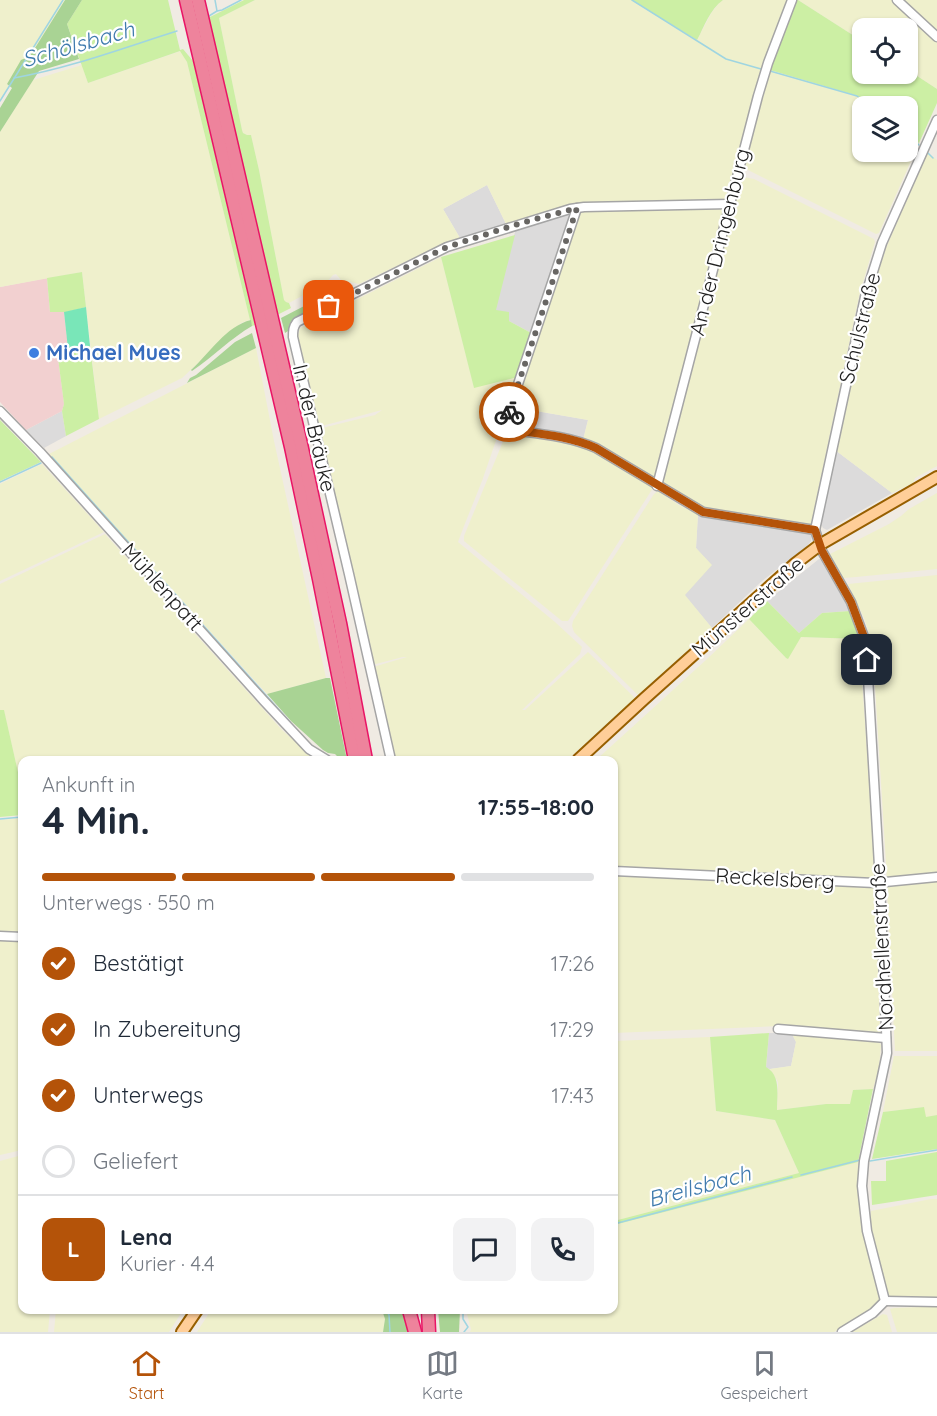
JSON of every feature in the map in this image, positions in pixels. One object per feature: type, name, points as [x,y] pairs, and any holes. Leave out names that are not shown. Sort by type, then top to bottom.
[{"type":"highway","points":[[186,0],[291,447],[320,579],[354,756]]},
{"type":"highway","points":[[198,0],[301,444],[340,623],[365,756]]},
{"type":"highway","points":[[411,1314],[417,1332]]},
{"type":"highway","points":[[417,1314],[417,1332]]},
{"type":"highway","points":[[428,1314],[429,1332]]},
{"type":"main road","name":"Münsterstraße","points":[[582,756],[788,570],[821,544],[937,477]]},
{"type":"main road","points":[[182,1332],[194,1314]]},
{"type":"street","name":"An der Dringenburg","points":[[657,486],[768,63],[792,0]]},
{"type":"street","points":[[897,0],[937,37]]},
{"type":"street","name":"Schulstraße","points":[[815,530],[865,297],[882,243],[937,120]]},
{"type":"street","name":"In der Bräuke","points":[[390,756],[292,330],[297,322],[447,247],[521,223],[584,207],[730,204]]},
{"type":"street","points":[[577,208],[506,420],[507,426],[512,430],[565,437],[585,443],[703,512],[815,530],[821,544]]},
{"type":"street","name":"Mühlenpatt","points":[[0,411],[40,452],[264,701],[309,749],[320,756]]},
{"type":"street","name":"Nordhellenstraße","points":[[821,544],[822,551],[851,602],[864,637],[867,660],[887,1053],[862,1179],[867,1231],[885,1301]]},
{"type":"street","name":"Reckelsberg","points":[[618,871],[880,883],[937,877]]},
{"type":"street","points":[[0,936],[18,937]]},
{"type":"street","points":[[778,1029],[886,1038]]},
{"type":"street","points":[[842,1332],[873,1313],[885,1301],[937,1302]]},
{"type":"shaded area","points":[[487,185],[506,224],[460,238],[443,209]]},
{"type":"shaded area","points":[[570,211],[573,213],[533,334],[509,321],[495,310],[516,228]]},
{"type":"shaded area","name":"Michael Mues","points":[[47,278],[50,312],[64,312],[69,356],[58,358],[64,404],[62,411],[26,430],[0,402],[0,287]]},
{"type":"shaded area","points":[[513,407],[588,420],[583,440],[511,426],[509,420]]},
{"type":"shaded area","points":[[62,411],[66,436],[44,448],[26,430]]},
{"type":"shaded area","points":[[835,450],[892,493],[827,530],[820,522]]},
{"type":"shaded area","points":[[698,514],[808,532],[812,535],[811,541],[762,581],[712,628],[684,595],[711,565],[696,548]]},
{"type":"shaded area","points":[[819,559],[850,611],[822,613],[799,633],[767,601]]},
{"type":"shaded area","points":[[769,1033],[793,1033],[796,1042],[791,1066],[766,1068]]},
{"type":"green space","points":[[0,0],[65,0],[30,56],[7,84],[9,86],[0,99]]},
{"type":"green space","points":[[65,0],[82,0],[67,24],[79,59],[39,71],[0,132],[0,108],[12,88],[7,84],[21,60],[30,56]]},
{"type":"green space","points":[[82,0],[168,0],[180,50],[183,49],[193,61],[255,325],[252,326],[250,320],[187,62],[180,51],[88,83],[67,24]]},
{"type":"green space","points":[[244,0],[255,0],[219,18],[242,130],[243,133],[251,135],[284,300],[291,308],[277,315],[206,13],[210,17]]},
{"type":"green space","points":[[255,0],[631,0],[697,40],[712,12],[723,0],[789,0],[730,195],[722,202],[577,204],[506,224],[487,185],[443,209],[460,238],[359,284],[341,280],[336,274],[333,275],[326,283],[289,303],[284,300],[251,135],[243,133],[242,130],[219,18]]},
{"type":"green space","points":[[631,0],[723,0],[711,13],[697,40]]},
{"type":"green space","points":[[795,0],[798,0],[852,35],[852,84],[918,84],[918,77],[937,89],[937,103],[919,143],[918,96],[858,96],[770,70]]},
{"type":"green space","points":[[798,0],[895,0],[914,18],[852,18],[852,35]]},
{"type":"green space","points":[[904,0],[937,0],[937,31]]},
{"type":"green space","points":[[918,21],[937,39],[937,89],[918,77]]},
{"type":"green space","points":[[181,51],[187,62],[250,320],[241,323],[182,378],[99,419],[82,272],[0,287],[0,132],[33,80],[82,65],[88,83]]},
{"type":"green space","points":[[770,70],[858,96],[852,96],[852,162],[911,162],[879,233],[876,234],[744,168]]},
{"type":"green space","points":[[927,152],[937,160],[937,466],[915,478],[913,483],[892,493],[835,450],[870,297],[886,248]]},
{"type":"green space","points":[[744,177],[754,179],[874,239],[875,242],[860,292],[811,524],[808,526],[701,509],[662,483],[737,187]]},
{"type":"green space","points":[[724,207],[726,210],[656,480],[583,440],[588,420],[513,407],[578,214],[583,210]]},
{"type":"green space","points":[[515,235],[496,310],[509,312],[509,321],[533,334],[518,377],[474,388],[441,257]]},
{"type":"green space","points":[[441,257],[474,387],[518,377],[458,542],[582,647],[580,654],[522,710],[525,710],[588,652],[635,698],[571,756],[394,756],[373,667],[407,657],[372,665],[318,429],[375,415],[382,410],[318,427],[302,366],[298,335],[300,328]]},
{"type":"green space","points":[[82,272],[86,307],[67,312],[50,312],[47,278]]},
{"type":"green space","points":[[337,289],[354,289],[285,333],[281,318]]},
{"type":"green space","points":[[86,307],[90,346],[68,349],[64,312]]},
{"type":"green space","points":[[251,320],[252,326],[200,366],[191,370],[226,334]]},
{"type":"green space","points":[[252,333],[256,348],[187,383],[190,378],[235,342]]},
{"type":"green space","points":[[90,346],[99,419],[66,436],[58,358],[68,356],[68,349]]},
{"type":"green space","points":[[256,348],[326,678],[267,694],[49,454]]},
{"type":"green space","points":[[0,420],[41,462],[0,481]]},
{"type":"green space","points":[[507,432],[575,443],[611,461],[653,488],[568,621],[562,621],[464,541],[464,536]]},
{"type":"green space","points":[[42,464],[104,532],[0,581],[0,484]]},
{"type":"green space","points":[[658,491],[682,507],[698,514],[696,548],[712,565],[685,595],[712,628],[638,695],[574,632],[572,626],[573,621]]},
{"type":"green space","points":[[937,493],[937,569],[843,578],[839,576],[830,554],[889,524]]},
{"type":"green space","points":[[105,534],[282,730],[311,756],[18,756],[18,772],[4,711],[0,710],[0,584]]},
{"type":"green space","points":[[937,575],[937,875],[887,879],[873,654],[864,618],[848,584]]},
{"type":"green space","points":[[767,601],[799,633],[822,613],[850,611],[859,639],[801,637],[788,659],[749,619]]},
{"type":"green space","points":[[749,619],[786,658],[801,637],[859,639],[876,878],[871,880],[618,868],[618,756],[600,756]]},
{"type":"green space","points":[[330,678],[346,756],[337,756],[323,750],[291,721],[267,694]]},
{"type":"green space","points":[[0,710],[4,710],[18,772],[18,815],[0,817]]},
{"type":"green space","points":[[18,818],[18,933],[0,932],[0,820]]},
{"type":"green space","points":[[618,874],[873,886],[876,889],[880,1034],[779,1026],[618,1033]]},
{"type":"green space","points":[[937,880],[937,1051],[895,1051],[887,887]]},
{"type":"green space","points":[[0,940],[18,941],[18,1151],[0,1155]]},
{"type":"green space","points":[[769,1033],[766,1067],[776,1080],[777,1110],[826,1104],[850,1104],[853,1090],[873,1089],[858,1162],[618,1224],[618,1220],[799,1173],[775,1120],[716,1111],[710,1037]]},
{"type":"green space","points":[[793,1033],[877,1040],[881,1045],[879,1068],[873,1089],[853,1090],[851,1104],[826,1104],[777,1110],[778,1082],[770,1069],[791,1066],[796,1042]]},
{"type":"green space","points":[[710,1037],[716,1111],[775,1120],[799,1173],[618,1220],[618,1041]]},
{"type":"green space","points":[[894,1056],[937,1056],[937,1115],[926,1118],[923,1107],[883,1112]]},
{"type":"green space","points":[[924,1107],[926,1117],[937,1115],[937,1149],[872,1159],[883,1112]]},
{"type":"green space","points":[[937,1152],[937,1195],[872,1205],[871,1181],[886,1181],[886,1161]]},
{"type":"green space","points":[[18,1156],[18,1314],[50,1314],[48,1332],[0,1332],[0,1161]]},
{"type":"green space","points":[[858,1162],[860,1218],[881,1295],[880,1301],[874,1308],[834,1332],[470,1332],[467,1314],[618,1314],[618,1224]]},
{"type":"green space","points":[[937,1199],[937,1299],[893,1299],[887,1293],[869,1229],[871,1211]]},
{"type":"green space","points":[[919,1304],[937,1304],[937,1332],[897,1332],[890,1309],[921,1307]]},
{"type":"green space","points":[[56,1314],[180,1314],[169,1332],[54,1332]]},
{"type":"green space","points":[[208,1314],[383,1314],[385,1319],[383,1332],[197,1332]]},
{"type":"green space","points":[[383,1314],[404,1314],[407,1332],[383,1332]]},
{"type":"green space","points":[[438,1314],[460,1314],[459,1332],[440,1332]]},
{"type":"green space","points":[[883,1314],[887,1315],[892,1332],[852,1332]]},
{"type":"waterway","points":[[0,101],[63,0]]},
{"type":"waterway","name":"Schölsbach","points":[[209,16],[217,11],[215,0]]},
{"type":"waterway","points":[[217,11],[241,0]]},
{"type":"waterway","points":[[632,0],[726,59],[761,69]]},
{"type":"waterway","name":"Schölsbach","points":[[14,78],[76,63],[177,31]]},
{"type":"waterway","points":[[770,71],[857,96]]},
{"type":"waterway","points":[[928,153],[933,158]]},
{"type":"waterway","points":[[52,457],[290,722]]},
{"type":"waterway","points":[[0,482],[41,463]]},
{"type":"waterway","points":[[0,819],[18,817]]},
{"type":"waterway","name":"Breilsbach","points":[[870,1161],[937,1150]]},
{"type":"waterway","name":"Breilsbach","points":[[801,1175],[860,1160]]},
{"type":"waterway","name":"Breilsbach","points":[[618,1223],[792,1177]]},
{"type":"waterway","name":"Breilsbach","points":[[388,1314],[390,1332]]},
{"type":"waterway","name":"Breilsbach","points":[[463,1314],[468,1327],[464,1332]]},
{"type":"way so far","points":[[329,306],[447,247],[577,208],[509,412]]},
{"type":"place","name":"Michael Mues","points":[[34,353]]},
{"type":"route","points":[[509,412],[506,420],[507,426],[512,430],[565,437],[585,443],[697,510],[815,530],[822,551],[851,602],[864,637],[867,660]]}]
